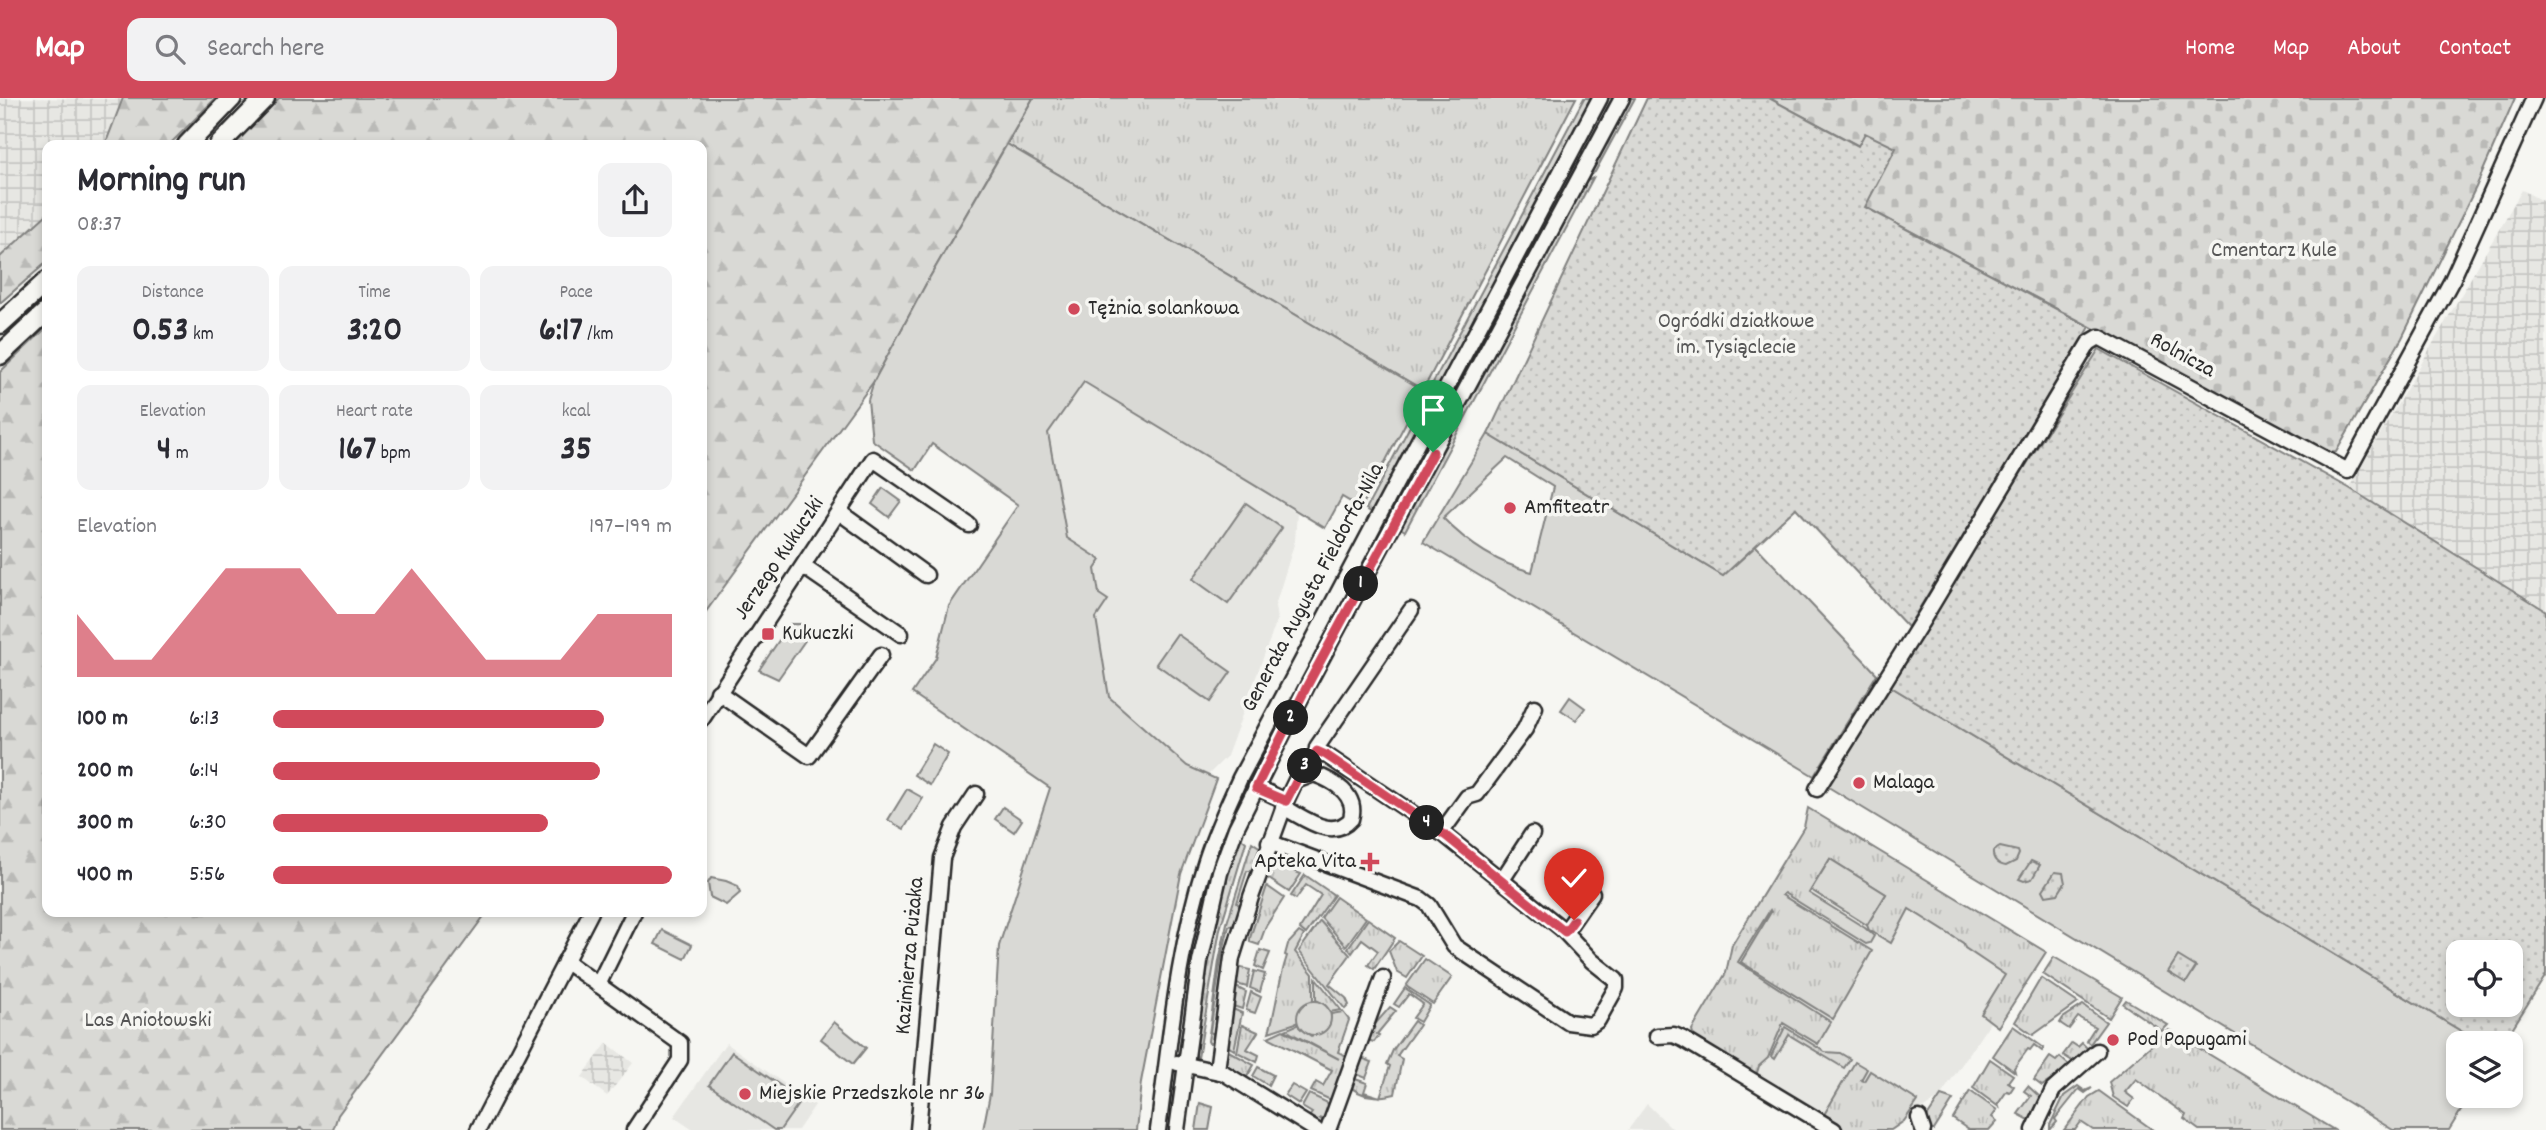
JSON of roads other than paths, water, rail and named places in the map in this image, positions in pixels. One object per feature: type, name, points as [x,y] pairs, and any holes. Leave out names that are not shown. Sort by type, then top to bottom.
[{"type":"main road","points":[[192,140],[232,98]]},
{"type":"main road","points":[[224,140],[265,98]]},
{"type":"main road","points":[[0,324],[42,286]]},
{"type":"main road","points":[[0,355],[42,316]]},
{"type":"street","name":"Generała Augusta Fieldorfa-Nila","points":[[1158,1130],[1191,915],[1204,867],[1235,789],[1600,98]]},
{"type":"street","name":"Generała Augusta Fieldorfa-Nila","points":[[1177,1130],[1200,962],[1220,873],[1236,828],[1313,674],[1622,98]]},
{"type":"street","name":"Rolnicza","points":[[1817,789],[2095,337],[2348,471],[2452,280],[2534,98]]},
{"type":"street","name":"Jerzego Kukuczki","points":[[707,711],[873,459],[969,525]]},
{"type":"street","points":[[838,512],[926,575]]},
{"type":"street","points":[[804,567],[901,634]]},
{"type":"street","points":[[1217,1070],[1232,958],[1284,804],[1350,696],[1411,610]]},
{"type":"street","points":[[718,692],[809,756],[881,655]]},
{"type":"street","points":[[1441,833],[1467,797],[1477,794],[1525,729],[1535,707]]},
{"type":"street","points":[[1269,842],[1421,899],[1429,905],[1454,946],[1568,1021],[1591,1025],[1598,1020],[1616,988],[1616,980],[1592,961],[1565,932],[1502,880],[1441,833],[1317,751]]},
{"type":"street","points":[[1256,788],[1327,829],[1338,829],[1351,819],[1353,804],[1347,794],[1314,774],[1296,781]]},
{"type":"street","name":"Kazimierza Pużaka","points":[[918,1130],[942,858],[954,827],[976,794]]},
{"type":"street","points":[[1502,880],[1532,834]]},
{"type":"street","points":[[1565,932],[1592,893]]},
{"type":"street","points":[[478,1130],[588,917]]},
{"type":"street","points":[[598,985],[632,917]]},
{"type":"street","points":[[565,961],[680,1044],[680,1059],[634,1130]]},
{"type":"street","points":[[1328,1130],[1383,978]]},
{"type":"street","points":[[1657,1036],[1674,1035],[1683,1038],[1834,1130]]},
{"type":"street","points":[[2034,1130],[2053,1090],[2097,1051]]},
{"type":"street","points":[[1167,1061],[1217,1070],[1316,1130]]},
{"type":"place","name":"Tężnia solankowa","points":[[1074,309]]},
{"type":"place","name":"Amfiteatr","points":[[1510,508]]},
{"type":"place","name":"Kukuczki","points":[[768,634]]},
{"type":"place","name":"Malaga","points":[[1859,783]]},
{"type":"place","name":"Apteka Vita","points":[[1370,862]]},
{"type":"place","name":"Pod Papugami","points":[[2113,1040]]},
{"type":"place","name":"Miejskie Przedszkole nr 36","points":[[745,1094]]},
{"type":"park label","name":"Cmentarz Kule","points":[[2274,251]]},
{"type":"park label","name":"Ogródki działkowe im. Tysiąclecie","points":[[1736,335]]},
{"type":"park label","name":"Las Aniołowski","points":[[148,1021]]}]
